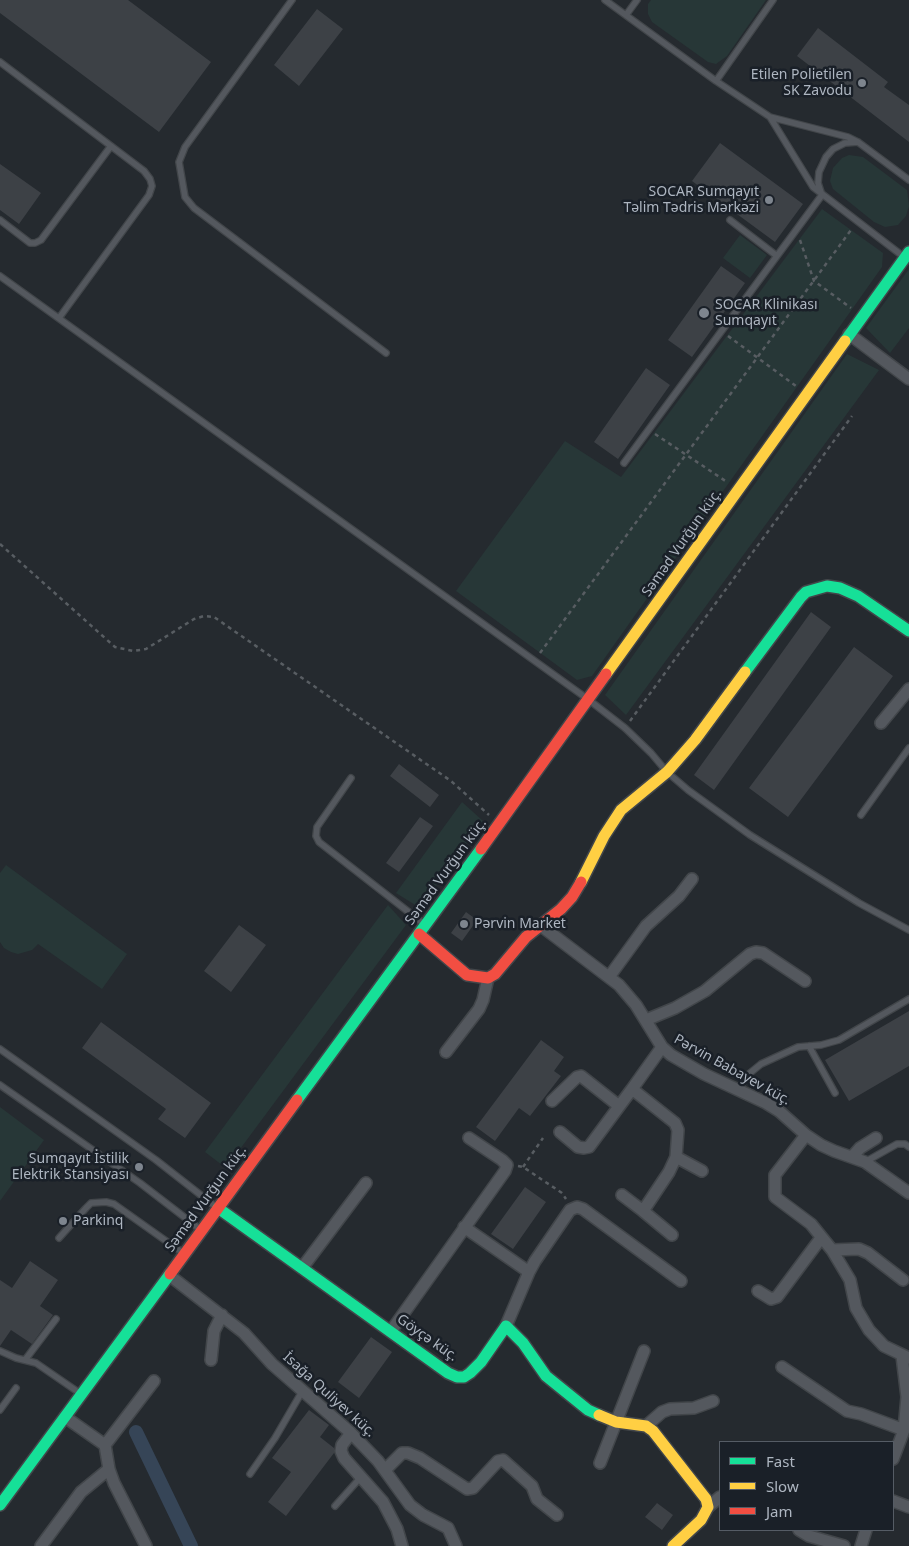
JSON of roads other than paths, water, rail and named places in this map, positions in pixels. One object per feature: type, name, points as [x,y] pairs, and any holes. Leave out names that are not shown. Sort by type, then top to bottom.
[{"type":"main road","name":"Səməd Vurğun küç.","points":[[0,1505],[589,700],[907,255]]},
{"type":"main road","points":[[422,930],[467,975],[488,978],[496,974],[526,937],[561,909],[572,897],[604,836],[621,810],[667,772],[695,740],[806,592],[827,586],[840,588],[858,596],[909,631]]},
{"type":"main road","name":"Göyçə küç.","points":[[218,1208],[448,1373],[457,1377],[464,1377],[482,1362],[506,1326]]},
{"type":"main road","points":[[506,1326],[523,1343],[546,1376],[588,1410],[616,1422],[639,1424],[653,1431],[706,1499],[708,1507],[701,1520],[673,1546]]},
{"type":"street","points":[[849,334],[909,379]]},
{"type":"street","points":[[881,723],[909,688]]},
{"type":"street","points":[[609,977],[646,926],[680,896],[692,879]]},
{"type":"street","name":"Pərvin Babayev küç.","points":[[540,925],[619,985],[646,1020],[662,1048],[686,1064],[779,1111],[806,1134],[834,1151],[865,1162],[909,1193]]},
{"type":"street","points":[[646,1020],[675,1008],[705,991],[750,954],[756,952],[763,953],[805,981]]},
{"type":"street","points":[[446,1052],[478,1009],[483,1000],[488,978]]},
{"type":"street","points":[[560,1132],[578,1146],[584,1148],[589,1146],[662,1048]]},
{"type":"street","points":[[552,1101],[577,1077],[581,1076],[619,1106]]},
{"type":"street","points":[[632,1088],[675,1123],[678,1130],[676,1157],[669,1172],[643,1211]]},
{"type":"street","points":[[806,1134],[775,1175],[775,1197],[811,1224],[832,1250],[850,1280],[856,1308],[869,1330],[884,1346],[906,1357],[907,1397],[904,1430],[894,1456]]},
{"type":"street","points":[[391,1331],[507,1166],[502,1160],[468,1138]]},
{"type":"street","points":[[852,1157],[860,1148],[876,1138]]},
{"type":"street","points":[[676,1157],[702,1171]]},
{"type":"street","points":[[302,1268],[366,1183]]},
{"type":"street","points":[[622,1195],[672,1235]]},
{"type":"street","points":[[506,1326],[529,1272],[570,1210],[576,1207],[583,1209],[681,1281]]},
{"type":"street","points":[[464,1228],[529,1272]]},
{"type":"street","points":[[758,1291],[771,1299],[777,1297],[821,1238]]},
{"type":"street","points":[[832,1250],[859,1249],[868,1253],[903,1280]]},
{"type":"street","name":"İsağa Quliyev küç.","points":[[169,1275],[244,1333],[272,1364],[351,1433],[378,1461],[410,1505],[423,1515],[448,1528],[456,1546]]},
{"type":"street","points":[[211,1360],[214,1331],[222,1316]]},
{"type":"street","points":[[600,1463],[644,1351]]},
{"type":"street","points":[[782,1367],[847,1411],[861,1414],[904,1430]]},
{"type":"street","points":[[105,1446],[154,1381]]},
{"type":"street","points":[[646,1426],[662,1412],[670,1409],[694,1408],[713,1401]]},
{"type":"street","points":[[65,1417],[105,1446],[109,1469],[114,1483],[146,1546]]},
{"type":"street","points":[[351,1433],[342,1445],[341,1451],[344,1458],[383,1502],[397,1529],[402,1546]]},
{"type":"street","points":[[385,1470],[402,1453],[408,1453],[420,1458],[467,1489],[473,1488],[498,1461],[503,1460],[532,1486],[537,1499],[557,1515]]},
{"type":"street","points":[[41,1546],[82,1492],[109,1469]]},
{"type":"street","points":[[708,1507],[719,1498]]},
{"type":"street","points":[[894,1501],[909,1507]]},
{"type":"street","points":[[801,1531],[810,1536],[844,1546]]},
{"type":"street","points":[[861,1546],[866,1531]]},
{"type":"lane","points":[[292,0],[185,148],[179,162],[185,197],[194,208],[386,353]]},
{"type":"lane","points":[[605,0],[716,81],[770,116],[848,137],[858,142],[909,180]]},
{"type":"lane","points":[[626,15],[637,0]]},
{"type":"lane","points":[[716,81],[773,0]]},
{"type":"lane","points":[[0,62],[144,171],[150,179],[152,186],[149,195],[59,318]]},
{"type":"lane","points":[[770,116],[808,180],[822,195],[907,255]]},
{"type":"lane","points":[[822,195],[818,183],[819,172],[826,157],[833,149],[845,142],[858,142]]},
{"type":"lane","points":[[0,220],[30,243],[36,243],[41,240],[110,146]]},
{"type":"lane","points":[[624,463],[822,195]]},
{"type":"lane","points":[[730,220],[777,256]]},
{"type":"lane","points":[[0,276],[589,700],[625,728],[667,772],[688,790],[750,835],[859,903],[909,930]]},
{"type":"lane","points":[[861,815],[909,748]]},
{"type":"lane","points":[[351,778],[317,827],[316,836],[319,842],[422,930]]},
{"type":"lane","points":[[738,1090],[750,1073],[761,1064],[798,1048],[839,1040],[909,999]]},
{"type":"lane","points":[[809,1046],[835,1093]]},
{"type":"lane","points":[[0,1049],[156,1160],[218,1208]]},
{"type":"lane","points":[[0,1085],[140,1183],[201,1231]]},
{"type":"lane","points":[[865,1162],[897,1144],[905,1144],[909,1147]]},
{"type":"lane","points":[[59,1238],[92,1203],[106,1202],[114,1204],[184,1254]]},
{"type":"lane","points":[[26,1360],[56,1319]]},
{"type":"lane","points":[[0,1351],[43,1368],[81,1394]]},
{"type":"lane","points":[[0,1410],[16,1388]]},
{"type":"lane","points":[[250,1474],[276,1438],[303,1390]]},
{"type":"lane","points":[[335,1506],[361,1477]]},
{"type":"waterway","points":[[136,1432],[191,1546]]},
{"type":"place","name":"Etilen Polietilen SK Zavodu","points":[[862,83]]},
{"type":"place","name":"SOCAR Sumqayıt Təlim Tədris Mərkəzi","points":[[769,200]]},
{"type":"place","name":"SOCAR Klinikası Sumqayıt","points":[[704,313]]},
{"type":"place","name":"Pərvin Market","points":[[464,924]]},
{"type":"place","name":"Sumqayıt İstilik Elektrik Stansiyası","points":[[139,1167]]},
{"type":"place","name":"Parkinq","points":[[63,1221]]}]
